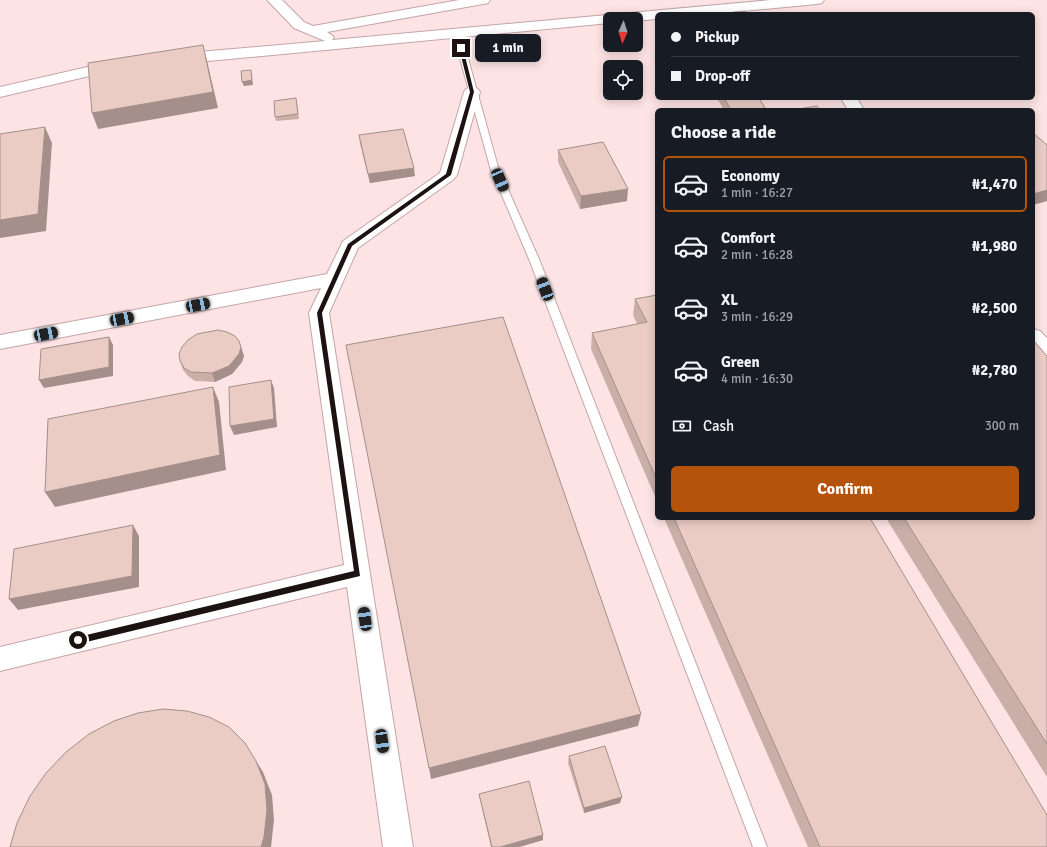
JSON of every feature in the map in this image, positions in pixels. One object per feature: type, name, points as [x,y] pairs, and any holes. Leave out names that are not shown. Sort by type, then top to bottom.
[{"type":"street","points":[[274,0],[299,24],[342,44]]},
{"type":"street","points":[[313,30],[483,0]]},
{"type":"street","points":[[686,12],[815,0],[818,12]]},
{"type":"street","points":[[643,16],[655,15]]},
{"type":"street","points":[[160,60],[603,20]]},
{"type":"street","points":[[0,92],[129,63]]},
{"type":"street","points":[[398,847],[320,313],[350,245],[448,175],[472,92]]},
{"type":"street","points":[[0,342],[335,279]]},
{"type":"street","points":[[1035,338],[1047,352]]},
{"type":"street","points":[[0,659],[358,573]]},
{"type":"lane","points":[[457,33],[472,92],[494,167],[534,259],[760,847]]},
{"type":"building","points":[[203,45],[213,92],[92,113],[88,63]]},
{"type":"building","points":[[251,70],[252,80],[242,82],[241,71]]},
{"type":"building","points":[[296,98],[298,114],[275,117],[274,101]]},
{"type":"building","points":[[725,100],[760,100],[765,108],[730,108]]},
{"type":"building","points":[[817,106],[818,108],[804,108]]},
{"type":"building","points":[[45,127],[38,214],[0,220],[0,134]]},
{"type":"building","points":[[403,129],[414,168],[368,174],[359,135]]},
{"type":"building","points":[[1035,135],[1047,145],[1047,190],[1035,193]]},
{"type":"building","points":[[603,142],[628,189],[581,196],[558,150]]},
{"type":"building","points":[[655,295],[655,475],[592,333],[647,322],[635,299]]},
{"type":"building","points":[[503,317],[641,714],[429,768],[346,345]]},
{"type":"building","points":[[218,330],[235,336],[241,347],[239,354],[229,366],[212,373],[191,372],[184,368],[180,361],[179,354],[182,347],[188,340],[197,334]]},
{"type":"building","points":[[109,337],[109,367],[39,380],[41,349]]},
{"type":"building","points":[[1035,342],[1047,356],[1047,744],[905,520],[1035,520]]},
{"type":"building","points":[[271,380],[274,419],[230,426],[229,387]]},
{"type":"building","points":[[213,387],[220,455],[45,492],[48,419]]},
{"type":"building","points":[[675,520],[871,520],[1047,815],[1047,847],[820,847]]},
{"type":"building","points":[[133,525],[132,576],[9,599],[14,549]]},
{"type":"building","points":[[163,709],[187,711],[209,717],[229,727],[245,743],[256,761],[265,784],[267,810],[264,837],[261,847],[10,847],[17,823],[30,796],[46,773],[66,752],[89,734],[114,721],[138,713]]},
{"type":"building","points":[[605,746],[622,797],[584,808],[569,756]]},
{"type":"building","points":[[529,781],[543,835],[500,847],[492,847],[479,794]]},
{"type":"route","points":[[78,640],[358,573],[320,313],[350,245],[448,175],[472,92],[461,48]]}]
